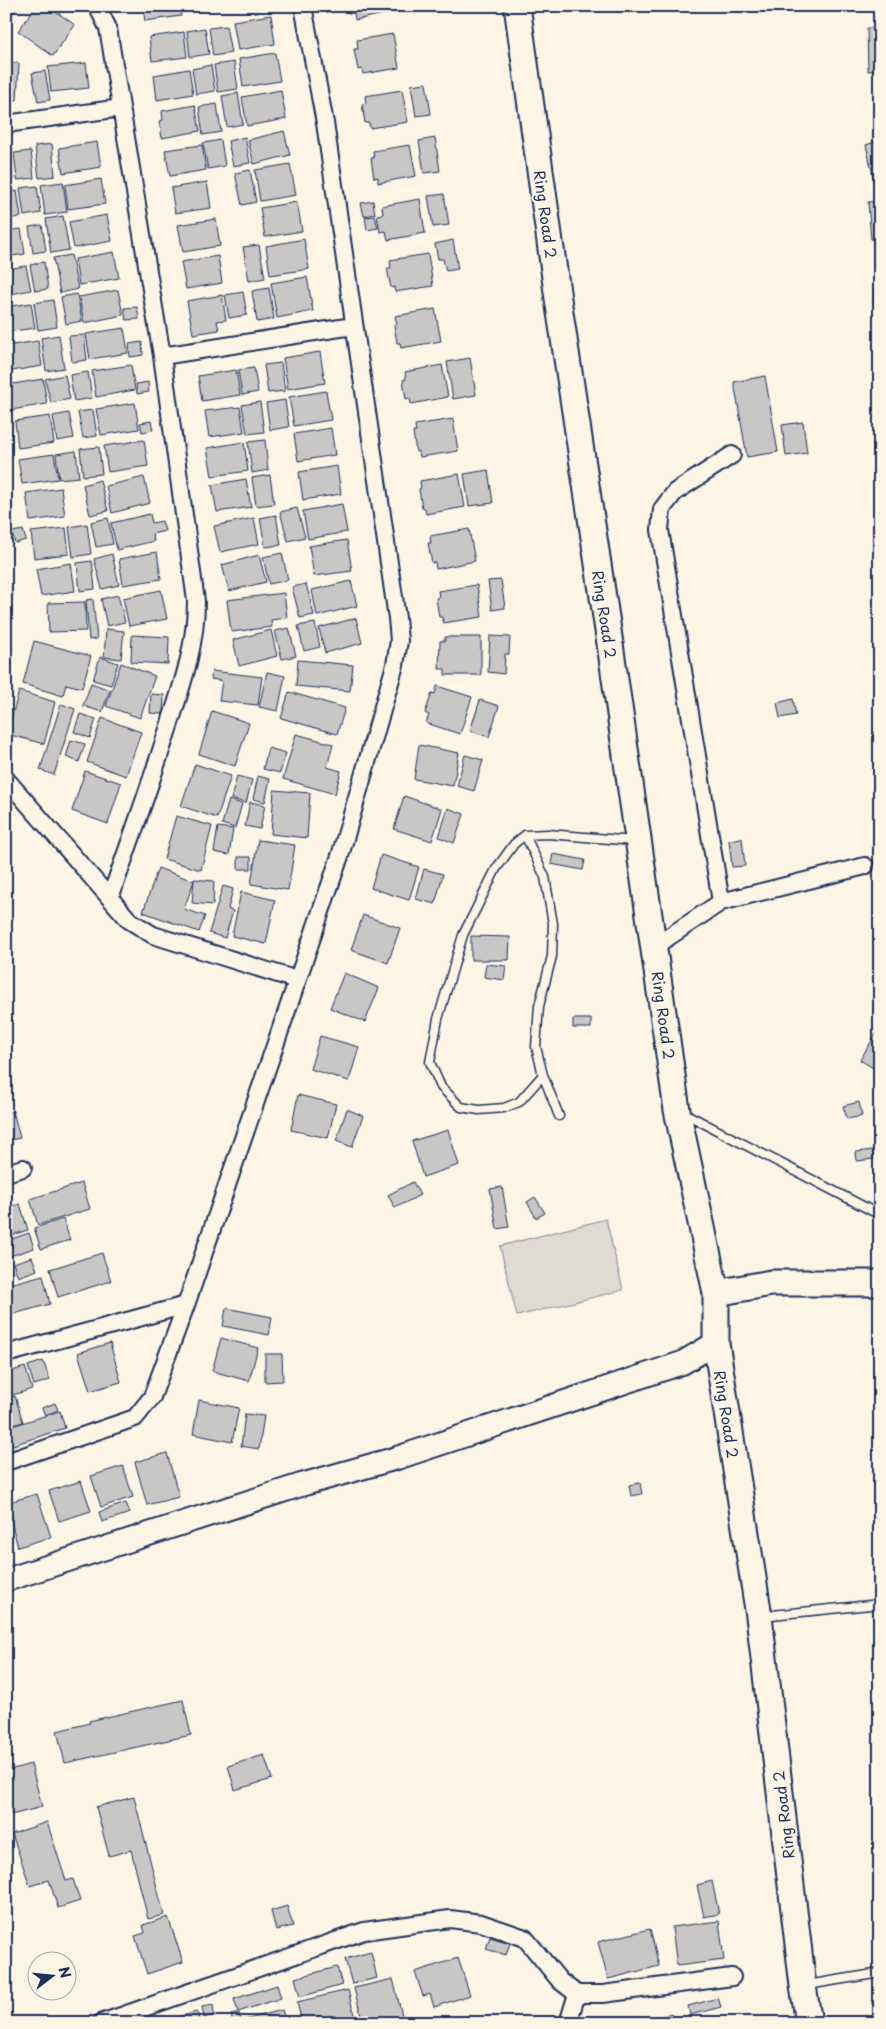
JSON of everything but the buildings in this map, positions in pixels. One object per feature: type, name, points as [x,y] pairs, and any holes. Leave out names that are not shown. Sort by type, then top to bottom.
[{"type":"main road","name":"Ring Road 2","points":[[517,6],[559,309],[655,946],[677,1110],[716,1293],[716,1343],[759,1616],[802,1986],[809,2023]]},
{"type":"main road","points":[[716,1293],[771,1283],[880,1283]]},
{"type":"street","points":[[97,6],[108,28],[162,356],[196,600],[196,624],[191,655],[154,776],[110,898]]},
{"type":"street","points":[[6,1462],[135,1418],[152,1397],[186,1305],[340,856],[395,665],[399,641],[397,618],[353,326],[325,123],[303,6]]},
{"type":"street","points":[[6,124],[121,108]]},
{"type":"street","points":[[162,356],[353,326]]},
{"type":"street","points":[[720,902],[660,530],[662,509],[675,492],[732,455]]},
{"type":"street","points":[[6,779],[129,920],[153,935],[297,980]]},
{"type":"street","points":[[655,946],[720,902],[865,866]]},
{"type":"street","points":[[6,1173],[22,1168]]},
{"type":"street","points":[[6,1354],[186,1305]]},
{"type":"street","points":[[6,1580],[301,1485],[397,1458],[682,1363],[716,1343]]},
{"type":"street","points":[[101,2023],[364,1931],[450,1919],[481,1922],[525,1938],[560,1981],[577,1994],[603,1994],[732,1977]]},
{"type":"street","points":[[568,2023],[577,1994]]},
{"type":"lane","points":[[543,1075],[519,1102],[504,1108],[479,1110],[461,1107],[441,1088],[430,1062],[438,1019],[463,935],[496,868],[514,844],[525,835],[548,834],[638,842]]},
{"type":"lane","points":[[525,835],[545,877],[553,924],[552,956],[539,1006],[536,1047],[543,1075],[559,1116]]},
{"type":"lane","points":[[677,1110],[880,1215]]},
{"type":"lane","points":[[759,1616],[880,1604]]},
{"type":"lane","points":[[802,1986],[880,1973]]},
{"type":"shaded area","points":[[606,1219],[623,1290],[517,1316],[500,1246]]}]
